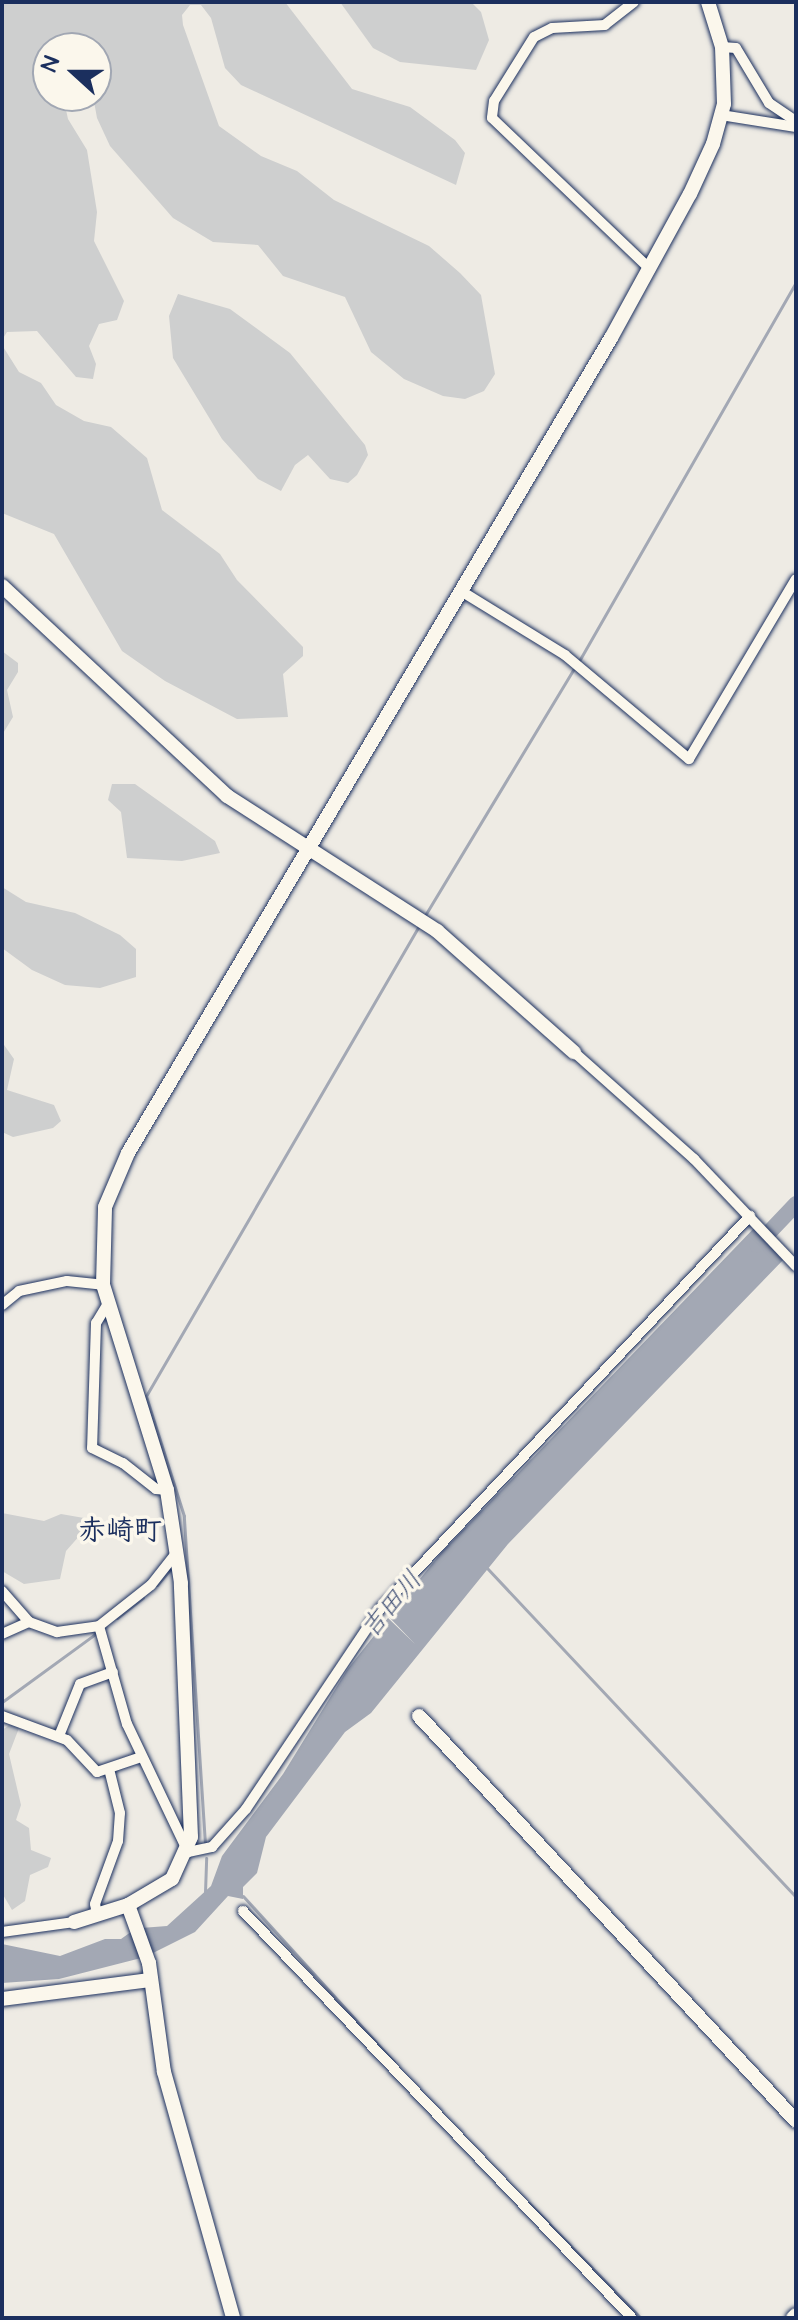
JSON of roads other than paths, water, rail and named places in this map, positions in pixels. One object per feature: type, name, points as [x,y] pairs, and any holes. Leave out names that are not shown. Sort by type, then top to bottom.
[{"type":"street","points":[[634,2],[605,25],[552,28],[534,37],[494,101],[492,118],[650,269]]},
{"type":"street","points":[[2,1932],[74,1922],[129,1908],[172,1879],[188,1852],[191,1814],[177,1552],[167,1490],[107,1305],[103,1285],[105,1207],[128,1153],[650,269],[707,160],[721,115],[722,47],[708,2]]},
{"type":"street","points":[[722,47],[736,48],[769,103],[796,121]]},
{"type":"street","points":[[721,115],[796,127]]},
{"type":"street","points":[[461,591],[565,655],[689,759],[796,579]]},
{"type":"street","points":[[2,586],[227,796],[437,931],[574,1052],[751,1218],[794,1264]]},
{"type":"street","points":[[188,1852],[212,1847],[246,1809],[320,1694],[396,1591],[751,1218]]},
{"type":"street","points":[[2,1305],[19,1291],[67,1281],[103,1285]]},
{"type":"street","points":[[107,1305],[96,1323],[89,1437],[92,1448],[123,1463],[156,1489],[167,1490]]},
{"type":"street","points":[[2,1591],[29,1622],[57,1632],[101,1630],[151,1585],[177,1552]]},
{"type":"street","points":[[2,1634],[29,1622]]},
{"type":"street","points":[[101,1630],[141,1757],[188,1852]]},
{"type":"street","points":[[59,1736],[80,1684],[113,1672]]},
{"type":"street","points":[[2,1716],[59,1736],[88,1767],[109,1769],[141,1757]]},
{"type":"street","points":[[419,1716],[796,2121]]},
{"type":"street","points":[[97,1915],[95,1904],[119,1832],[109,1769]]},
{"type":"street","points":[[129,1908],[149,1963],[164,2072],[233,2318]]},
{"type":"street","points":[[243,1911],[632,2318]]},
{"type":"street","points":[[2,1999],[151,1980]]},
{"type":"waterway","points":[[579,661],[796,282]]},
{"type":"waterway","points":[[424,917],[575,667]]},
{"type":"waterway","points":[[205,1844],[184,1516],[146,1396],[420,924]]},
{"type":"waterway","name":"吉田川","points":[[757,1245],[796,1204]]},
{"type":"waterway","points":[[157,1585],[173,1566]]},
{"type":"waterway","points":[[487,1568],[796,1897]]},
{"type":"waterway","points":[[117,1618],[143,1598]]},
{"type":"waterway","points":[[2,1702],[98,1632]]},
{"type":"waterway","points":[[205,1892],[206,1858]]},
{"type":"waterway","points":[[243,1896],[394,2062]]},
{"type":"waterway","points":[[529,2203],[641,2318]]},
{"type":"district","name":"赤崎町","points":[[120,1531]]}]
